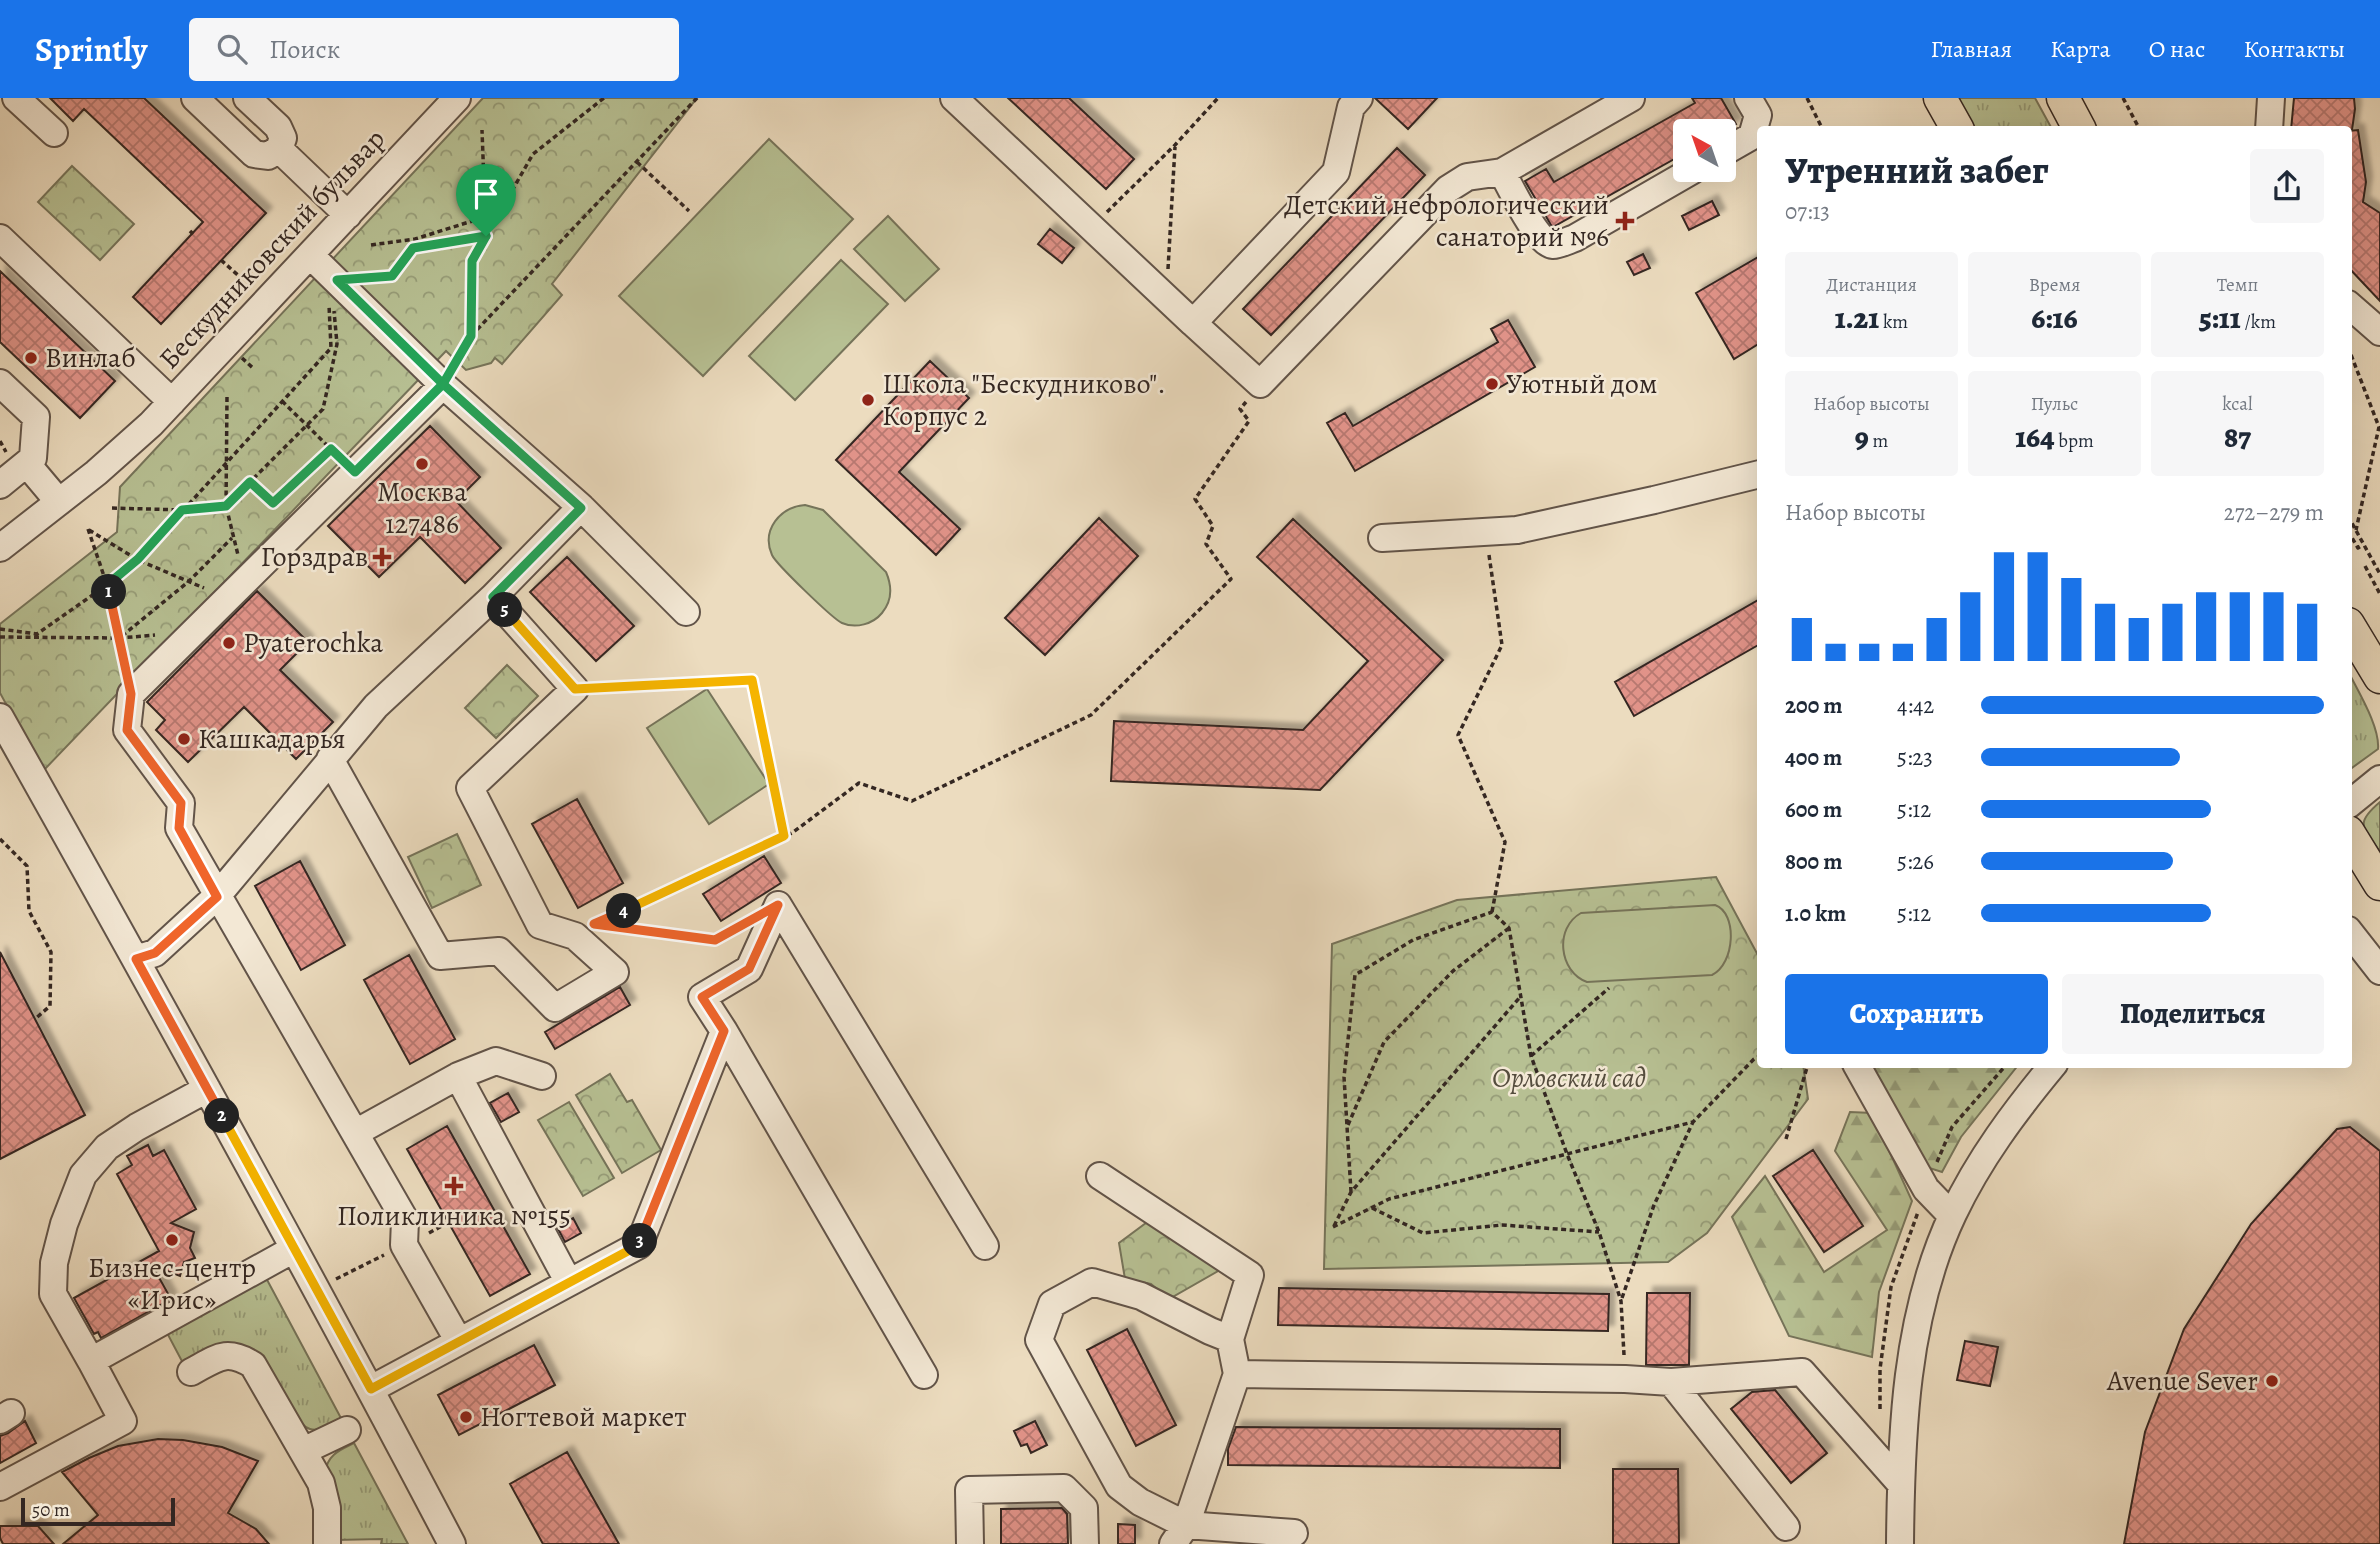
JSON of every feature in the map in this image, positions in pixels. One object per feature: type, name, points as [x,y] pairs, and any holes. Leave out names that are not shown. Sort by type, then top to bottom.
[{"type":"main road","points":[[1940,98],[1956,126]]},
{"type":"main road","points":[[2063,98],[2078,126]]},
{"type":"main road","points":[[2352,631],[2380,677]]},
{"type":"main road","points":[[2352,838],[2380,884]]},
{"type":"street","points":[[16,98],[54,133]]},
{"type":"street","points":[[195,98],[254,154],[268,156],[279,149],[283,138],[278,127],[247,98]]},
{"type":"street","name":"Бескудниковский бульвар","points":[[0,548],[96,474],[172,402],[457,98]]},
{"type":"street","points":[[954,98],[1260,384],[1448,189],[1467,177],[1502,172],[1631,98]]},
{"type":"street","points":[[1193,323],[1336,172],[1351,107],[1359,98]]},
{"type":"street","points":[[1736,145],[1752,136],[1758,115],[1748,98]]},
{"type":"street","points":[[2269,126],[2271,98]]},
{"type":"street","points":[[279,149],[348,215]]},
{"type":"street","points":[[1502,172],[1530,222],[1544,241],[1553,245],[1575,238],[1673,182]]},
{"type":"street","points":[[0,238],[172,402]]},
{"type":"street","points":[[310,255],[333,292],[443,384],[581,508],[686,612]]},
{"type":"street","points":[[2352,308],[2380,332]]},
{"type":"street","points":[[0,383],[36,417],[33,458],[0,485]]},
{"type":"street","points":[[443,384],[131,694],[127,730],[181,803],[179,828],[405,1220],[404,1245],[458,1340]]},
{"type":"street","points":[[27,464],[59,502]]},
{"type":"street","points":[[1382,538],[1517,530],[1757,475]]},
{"type":"street","points":[[136,959],[155,953],[217,897],[376,706],[493,597],[581,508]]},
{"type":"street","points":[[330,760],[440,956],[499,951],[555,1008],[615,972],[585,930],[540,925],[470,788],[575,689],[493,597]]},
{"type":"street","points":[[0,717],[136,959],[371,1389],[452,1544]]},
{"type":"street","points":[[2352,802],[2380,779]]},
{"type":"street","points":[[778,905],[749,969],[702,997],[924,1375]]},
{"type":"street","points":[[778,905],[985,1246]]},
{"type":"street","points":[[2352,935],[2380,971]]},
{"type":"street","points":[[371,1389],[639,1245],[724,1031]]},
{"type":"street","points":[[355,1133],[458,1076],[496,1061],[542,1076]]},
{"type":"street","points":[[1858,1068],[1926,1189],[1952,1216]]},
{"type":"street","points":[[1900,1544],[1900,1483],[1911,1362],[1918,1322],[1938,1251],[1952,1216],[1998,1136],[2051,1068]]},
{"type":"street","points":[[458,1076],[568,1281]]},
{"type":"street","points":[[0,1487],[123,1421],[53,1294],[54,1263],[64,1224],[83,1175],[107,1147],[137,1127],[207,1090]]},
{"type":"street","points":[[1100,1175],[1250,1275],[1230,1339],[1237,1374],[1180,1535]]},
{"type":"street","points":[[91,1361],[294,1249]]},
{"type":"street","points":[[1230,1339],[1141,1296],[1092,1282],[1052,1304],[1039,1340],[1119,1486],[1180,1535],[1294,1533]]},
{"type":"street","points":[[191,1371],[219,1356],[239,1356],[253,1365],[321,1483],[327,1508],[327,1544]]},
{"type":"street","points":[[1237,1374],[1625,1379],[1671,1382],[1802,1372],[1900,1483]]},
{"type":"street","points":[[1671,1382],[1786,1527]]},
{"type":"street","points":[[303,1451],[347,1430]]},
{"type":"street","points":[[970,1544],[969,1490],[1065,1488],[1084,1508],[1085,1544]]},
{"type":"path","points":[[471,336],[472,261],[533,154],[604,98]]},
{"type":"path","points":[[443,384],[471,336],[697,98]]},
{"type":"path","points":[[1091,228],[1218,98]]},
{"type":"path","points":[[1807,98],[1822,126]]},
{"type":"path","points":[[2123,98],[2138,126]]},
{"type":"path","points":[[482,130],[486,236]]},
{"type":"path","points":[[1166,298],[1175,145]]},
{"type":"path","points":[[637,162],[689,211]]},
{"type":"path","points":[[371,245],[415,239],[485,217]]},
{"type":"path","points":[[333,292],[392,276],[413,248],[486,236]]},
{"type":"path","points":[[221,260],[240,277]]},
{"type":"path","points":[[0,629],[37,634],[107,585],[138,559],[331,348],[333,292]]},
{"type":"path","points":[[112,508],[182,510],[226,506],[323,408],[337,344],[333,292]]},
{"type":"path","points":[[201,319],[212,330]]},
{"type":"path","points":[[2352,356],[2379,427],[2356,530]]},
{"type":"path","points":[[241,357],[254,369]]},
{"type":"path","points":[[585,930],[784,836],[859,783],[912,801],[1091,715],[1231,579],[1206,544],[1213,526],[1195,499],[1249,421],[1240,409],[1260,384]]},
{"type":"path","points":[[131,694],[107,585],[88,529],[138,559],[188,582],[237,589],[226,506],[227,397]]},
{"type":"path","points":[[282,401],[355,472]]},
{"type":"path","points":[[250,482],[273,503],[331,449]]},
{"type":"path","points":[[2352,523],[2380,574]]},
{"type":"path","points":[[1485,532],[1502,645],[1458,735],[1504,842],[1492,912]]},
{"type":"path","points":[[120,638],[188,582],[232,538]]},
{"type":"path","points":[[2352,538],[2358,548],[2364,545]]},
{"type":"path","points":[[2360,556],[2368,552]]},
{"type":"path","points":[[2365,566],[2380,594]]},
{"type":"path","points":[[0,637],[120,638],[193,633]]},
{"type":"path","points":[[575,689],[752,680],[784,836]]},
{"type":"path","points":[[0,839],[27,866],[29,911],[51,952],[50,1006],[35,1019]]},
{"type":"path","points":[[585,930],[715,940],[778,905]]},
{"type":"path","points":[[1492,912],[1509,928],[1531,1056],[1599,1232],[1621,1301],[1625,1379]]},
{"type":"path","points":[[1351,1192],[1345,1077],[1355,975],[1413,940],[1492,912]]},
{"type":"path","points":[[1348,1127],[1384,1042],[1453,971],[1509,928]]},
{"type":"path","points":[[1531,1056],[1609,988]]},
{"type":"path","points":[[1522,995],[1351,1192],[1333,1227],[1389,1199],[1693,1122]]},
{"type":"path","points":[[1621,1301],[1654,1205],[1693,1122],[1757,1058]]},
{"type":"path","points":[[1786,1139],[1807,1068]]},
{"type":"path","points":[[1372,1208],[1423,1233],[1502,1225],[1599,1232]]},
{"type":"green space","points":[[483,98],[697,98],[552,284],[562,295],[502,364],[495,358],[491,363],[466,370],[446,351],[43,771],[0,693],[0,624],[117,532],[120,487]]},
{"type":"green space","points":[[1957,98],[2035,98],[2050,126],[1973,126]]},
{"type":"green space","points":[[769,139],[853,219],[703,376],[619,296]]},
{"type":"green space","points":[[72,166],[134,224],[100,260],[38,202]]},
{"type":"green space","points":[[888,216],[939,269],[905,301],[854,249]]},
{"type":"green space","points":[[841,260],[888,304],[795,400],[749,356]]},
{"type":"green space","points":[[805,505],[823,510],[886,572],[890,588],[889,598],[885,608],[874,620],[858,625],[842,623],[805,591],[772,555],[769,537],[775,521],[788,510]]},
{"type":"green space","points":[[507,665],[538,696],[496,738],[465,708]]},
{"type":"green space","points":[[2352,679],[2376,731],[2378,749],[2352,768]]},
{"type":"green space","points":[[707,689],[769,784],[709,824],[647,728]]},
{"type":"green space","points":[[2380,802],[2380,852],[2369,837],[2364,821]]},
{"type":"green space","points":[[457,834],[481,885],[432,908],[408,857]]},
{"type":"green space","name":"Орловский сад","points":[[1716,877],[1757,953],[1757,1068],[1804,1068],[1808,1099],[1707,1233],[1668,1262],[1324,1269],[1332,944],[1457,900]]},
{"type":"green space","points":[[1715,905],[1727,918],[1731,939],[1725,961],[1712,975],[1587,982],[1570,969],[1566,960],[1563,949],[1567,929],[1572,920],[1581,913]]},
{"type":"green space","points":[[1870,1068],[2016,1068],[1961,1137],[1942,1172],[1923,1166]]},
{"type":"green space","points":[[610,1074],[627,1102],[632,1100],[661,1150],[622,1173],[576,1095]]},
{"type":"green space","points":[[569,1102],[614,1178],[583,1196],[538,1120]]},
{"type":"green space","points":[[1850,1112],[1872,1113],[1912,1201],[1879,1292],[1872,1357],[1789,1336],[1732,1217],[1765,1176],[1824,1272],[1887,1230],[1835,1151]]},
{"type":"green space","points":[[1150,1220],[1220,1270],[1169,1299],[1151,1284],[1125,1279],[1119,1243]]},
{"type":"green space","points":[[265,1276],[342,1420],[318,1429],[304,1426],[287,1404],[269,1371],[184,1365],[166,1331]]},
{"type":"green space","points":[[354,1443],[408,1544],[381,1544],[382,1539],[335,1540],[325,1472],[332,1457]]},
{"type":"building","points":[[50,98],[144,98],[266,213],[161,324],[133,297],[203,222],[84,109],[73,121]]},
{"type":"building","points":[[1008,98],[1069,98],[1134,159],[1106,189]]},
{"type":"building","points":[[1375,98],[1437,98],[1408,129]]},
{"type":"building","points":[[1692,98],[1721,98],[1733,119],[1673,119],[1673,160],[1553,227],[1551,225],[1525,181],[1546,169],[1554,182],[1695,103]]},
{"type":"building","points":[[2294,98],[2354,98],[2352,130],[2352,126],[2291,126]]},
{"type":"building","points":[[2358,130],[2366,182],[2363,202],[2380,213],[2380,301],[2352,271],[2352,131]]},
{"type":"building","points":[[1397,148],[1425,175],[1271,335],[1243,309]]},
{"type":"building","points":[[1712,201],[1719,215],[1689,230],[1682,216]]},
{"type":"building","points":[[1050,229],[1074,248],[1062,263],[1038,244]]},
{"type":"building","points":[[1643,254],[1650,268],[1634,275],[1627,262]]},
{"type":"building","points":[[1757,258],[1757,345],[1734,359],[1696,293]]},
{"type":"building","points":[[0,271],[115,381],[80,418],[0,342]]},
{"type":"building","points":[[1508,320],[1535,367],[1355,471],[1327,423],[1345,413],[1353,426],[1498,342],[1491,329]]},
{"type":"building","points":[[930,361],[969,398],[899,472],[960,529],[936,555],[836,460]]},
{"type":"building","points":[[430,426],[480,477],[456,501],[501,548],[465,583],[420,537],[379,577],[328,526]]},
{"type":"building","points":[[1099,518],[1138,556],[1045,655],[1005,618]]},
{"type":"building","points":[[1293,519],[1443,660],[1320,790],[1111,781],[1114,721],[1303,730],[1368,661],[1257,557]]},
{"type":"building","points":[[567,557],[634,626],[596,661],[530,592]]},
{"type":"building","points":[[257,591],[308,642],[280,670],[333,722],[296,759],[244,707],[188,762],[156,730],[165,720],[147,702]]},
{"type":"building","points":[[1757,601],[1757,646],[1634,716],[1615,682]]},
{"type":"building","points":[[577,799],[623,883],[578,908],[532,824]]},
{"type":"building","points":[[764,856],[781,883],[721,921],[703,894]]},
{"type":"building","points":[[300,861],[345,945],[301,970],[255,886]]},
{"type":"building","points":[[0,952],[85,1115],[0,1159]]},
{"type":"building","points":[[409,955],[455,1039],[410,1064],[364,980]]},
{"type":"building","points":[[620,987],[630,1005],[555,1049],[545,1032]]},
{"type":"building","points":[[508,1093],[519,1112],[501,1122],[490,1103]]},
{"type":"building","name":"Поликлиника №155","points":[[447,1126],[530,1274],[490,1296],[407,1149]]},
{"type":"building","name":"Avenue Sever","points":[[2350,1127],[2380,1151],[2380,1544],[2124,1544],[2145,1432],[2184,1329],[2251,1224],[2337,1129]]},
{"type":"building","name":"Бизнес-центр «Ирис»","points":[[148,1145],[153,1156],[164,1150],[196,1209],[171,1223],[194,1232],[190,1248],[195,1258],[184,1262],[180,1276],[152,1265],[171,1299],[101,1338],[98,1332],[94,1334],[74,1298],[159,1251],[117,1174],[132,1165],[127,1156]]},
{"type":"building","points":[[1813,1150],[1863,1226],[1824,1252],[1773,1176]]},
{"type":"building","points":[[573,1218],[581,1233],[565,1242],[557,1227]]},
{"type":"building","points":[[1279,1288],[1609,1294],[1608,1331],[1278,1325]]},
{"type":"building","points":[[1647,1293],[1690,1293],[1689,1365],[1646,1365]]},
{"type":"building","points":[[1127,1329],[1176,1425],[1136,1446],[1087,1350]]},
{"type":"building","points":[[1965,1341],[1998,1347],[1990,1386],[1957,1380]]},
{"type":"building","points":[[534,1345],[555,1385],[459,1435],[438,1395]]},
{"type":"building","points":[[1775,1390],[1827,1453],[1791,1483],[1731,1409],[1752,1392]]},
{"type":"building","points":[[25,1421],[36,1443],[0,1463],[0,1436]]},
{"type":"building","points":[[1035,1421],[1047,1445],[1031,1453],[1027,1444],[1021,1446],[1014,1431]]},
{"type":"building","points":[[1236,1427],[1560,1429],[1560,1468],[1228,1465],[1228,1449]]},
{"type":"building","points":[[158,1439],[183,1440],[222,1447],[258,1461],[228,1513],[256,1529],[269,1544],[63,1544],[98,1515],[62,1472],[118,1446]]},
{"type":"building","points":[[567,1452],[619,1544],[543,1544],[510,1484]]},
{"type":"building","points":[[1613,1469],[1678,1469],[1679,1544],[1613,1544]]},
{"type":"building","points":[[1062,1508],[1067,1514],[1068,1544],[1001,1544],[1001,1509]]},
{"type":"building","points":[[1118,1524],[1135,1525],[1135,1544],[1118,1544]]},
{"type":"building","points":[[0,1526],[38,1526],[54,1544],[3,1544]]},
{"type":"place","name":"Детский нефрологический санаторий №6","points":[[1625,221]]},
{"type":"place","name":"Винлаб","points":[[31,358]]},
{"type":"place","name":"Уютный дом","points":[[1492,384]]},
{"type":"place","name":"Школа \"Бескудниково\". Корпус 2","points":[[868,400]]},
{"type":"place","name":"Москва 127486","points":[[422,464]]},
{"type":"place","name":"Горздрав","points":[[382,557]]},
{"type":"place","name":"Pyaterochka","points":[[229,643]]},
{"type":"place","name":"Кашкадарья","points":[[184,739]]},
{"type":"place","name":"Поликлиника №155","points":[[454,1186]]},
{"type":"place","name":"Бизнес-центр «Ирис»","points":[[172,1240]]},
{"type":"place","name":"Avenue Sever","points":[[2272,1381]]},
{"type":"place","name":"Ногтевой маркет","points":[[466,1417]]},
{"type":"route","points":[[486,236],[413,248],[392,276],[337,280],[443,384],[581,508],[493,597],[575,689],[752,680],[784,836],[594,924],[715,940],[778,905],[749,969],[702,997],[724,1031],[639,1245],[371,1389],[136,959],[155,953],[217,897],[179,828],[181,803],[127,730],[131,694],[107,585],[138,559],[182,510],[226,506],[250,482],[273,503],[331,449],[355,472],[443,384],[471,336],[472,261],[486,236]]}]
